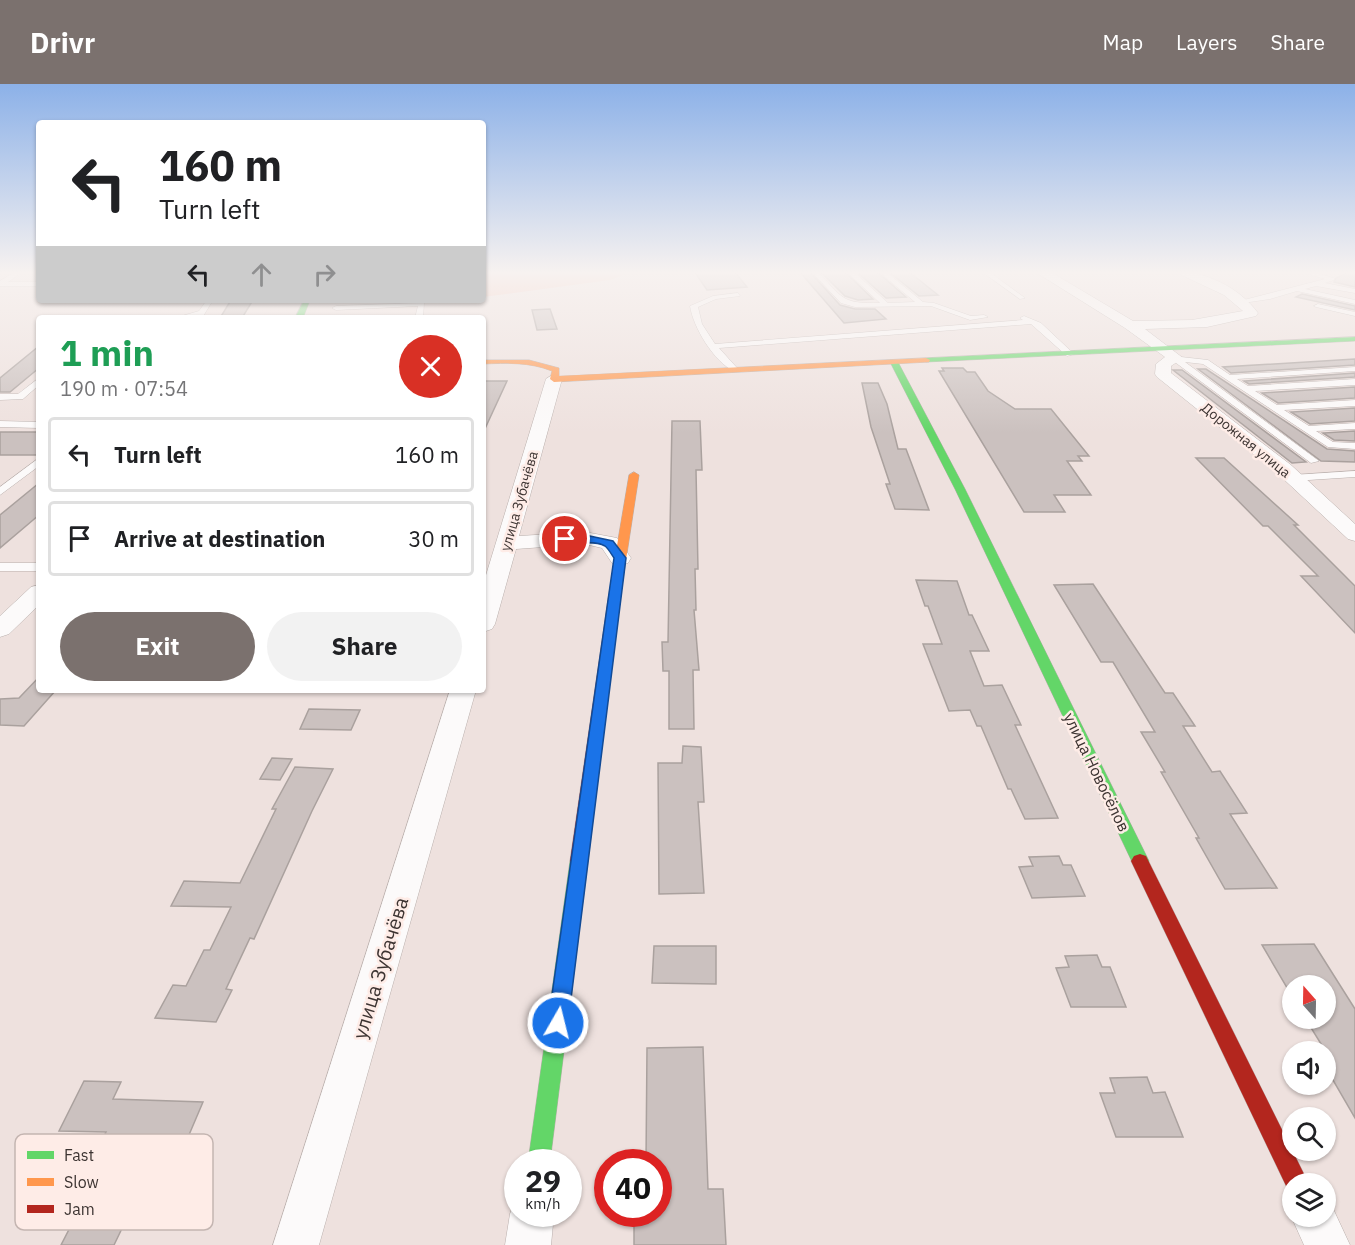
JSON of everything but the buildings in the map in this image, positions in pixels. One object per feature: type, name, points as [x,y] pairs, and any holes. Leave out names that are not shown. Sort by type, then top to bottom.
[{"type":"street","points":[[1130,325],[1169,353]]},
{"type":"street","points":[[1136,325],[1172,325]]},
{"type":"street","points":[[486,362],[513,360],[547,365],[556,370],[554,379],[1070,354],[1169,353],[1354,340]]},
{"type":"street","name":"Дорожная улица","points":[[1169,353],[1163,374],[1293,478],[1355,536]]},
{"type":"street","name":"улица Новосёлов","points":[[894,362],[960,489],[1292,1173]]},
{"type":"street","name":"улица Зубачёва","points":[[486,614],[554,379]]},
{"type":"street","points":[[541,1149],[620,558],[634,475]]},
{"type":"street","points":[[507,543],[585,538],[609,543],[620,558]]},
{"type":"street","points":[[0,629],[36,595]]},
{"type":"street","name":"улица Зубачёва","points":[[296,1245],[462,693]]},
{"type":"street","points":[[528,1245],[530,1227]]},
{"type":"street","points":[[1318,1227],[1327,1245]]},
{"type":"lane","points":[[700,325],[713,346],[734,369]]},
{"type":"lane","points":[[713,346],[990,325]]},
{"type":"lane","points":[[1036,325],[1070,354]]},
{"type":"lane","points":[[1169,353],[1205,362],[1332,445],[1355,446]]},
{"type":"lane","points":[[1169,353],[1314,461]]},
{"type":"lane","points":[[1230,377],[1355,369]]},
{"type":"lane","points":[[1248,389],[1355,382]]},
{"type":"lane","points":[[0,402],[20,396],[36,383]]},
{"type":"lane","points":[[0,397],[20,396]]},
{"type":"lane","points":[[1274,408],[1355,403]]},
{"type":"lane","points":[[0,424],[36,425]]},
{"type":"lane","points":[[1308,429],[1355,426]]},
{"type":"lane","points":[[1282,438],[1318,436]]},
{"type":"lane","points":[[0,492],[36,463]]},
{"type":"lane","points":[[1293,478],[1355,474]]},
{"type":"lane","points":[[0,567],[36,567]]},
{"type":"traffic: fast","points":[[926,360],[1355,339]]},
{"type":"traffic: fast","points":[[894,362],[960,489],[1140,861]]},
{"type":"traffic: fast","points":[[541,1149],[579,861]]},
{"type":"traffic: slow","points":[[486,362],[520,362],[547,366],[556,370],[554,379],[926,360]]},
{"type":"traffic: slow","points":[[614,599],[634,475]]},
{"type":"traffic: jam","points":[[579,861],[614,599]]},
{"type":"traffic: jam","points":[[1140,861],[1292,1173]]},
{"type":"route","points":[[558,1023],[620,558],[609,543],[585,538],[565,539]]}]
